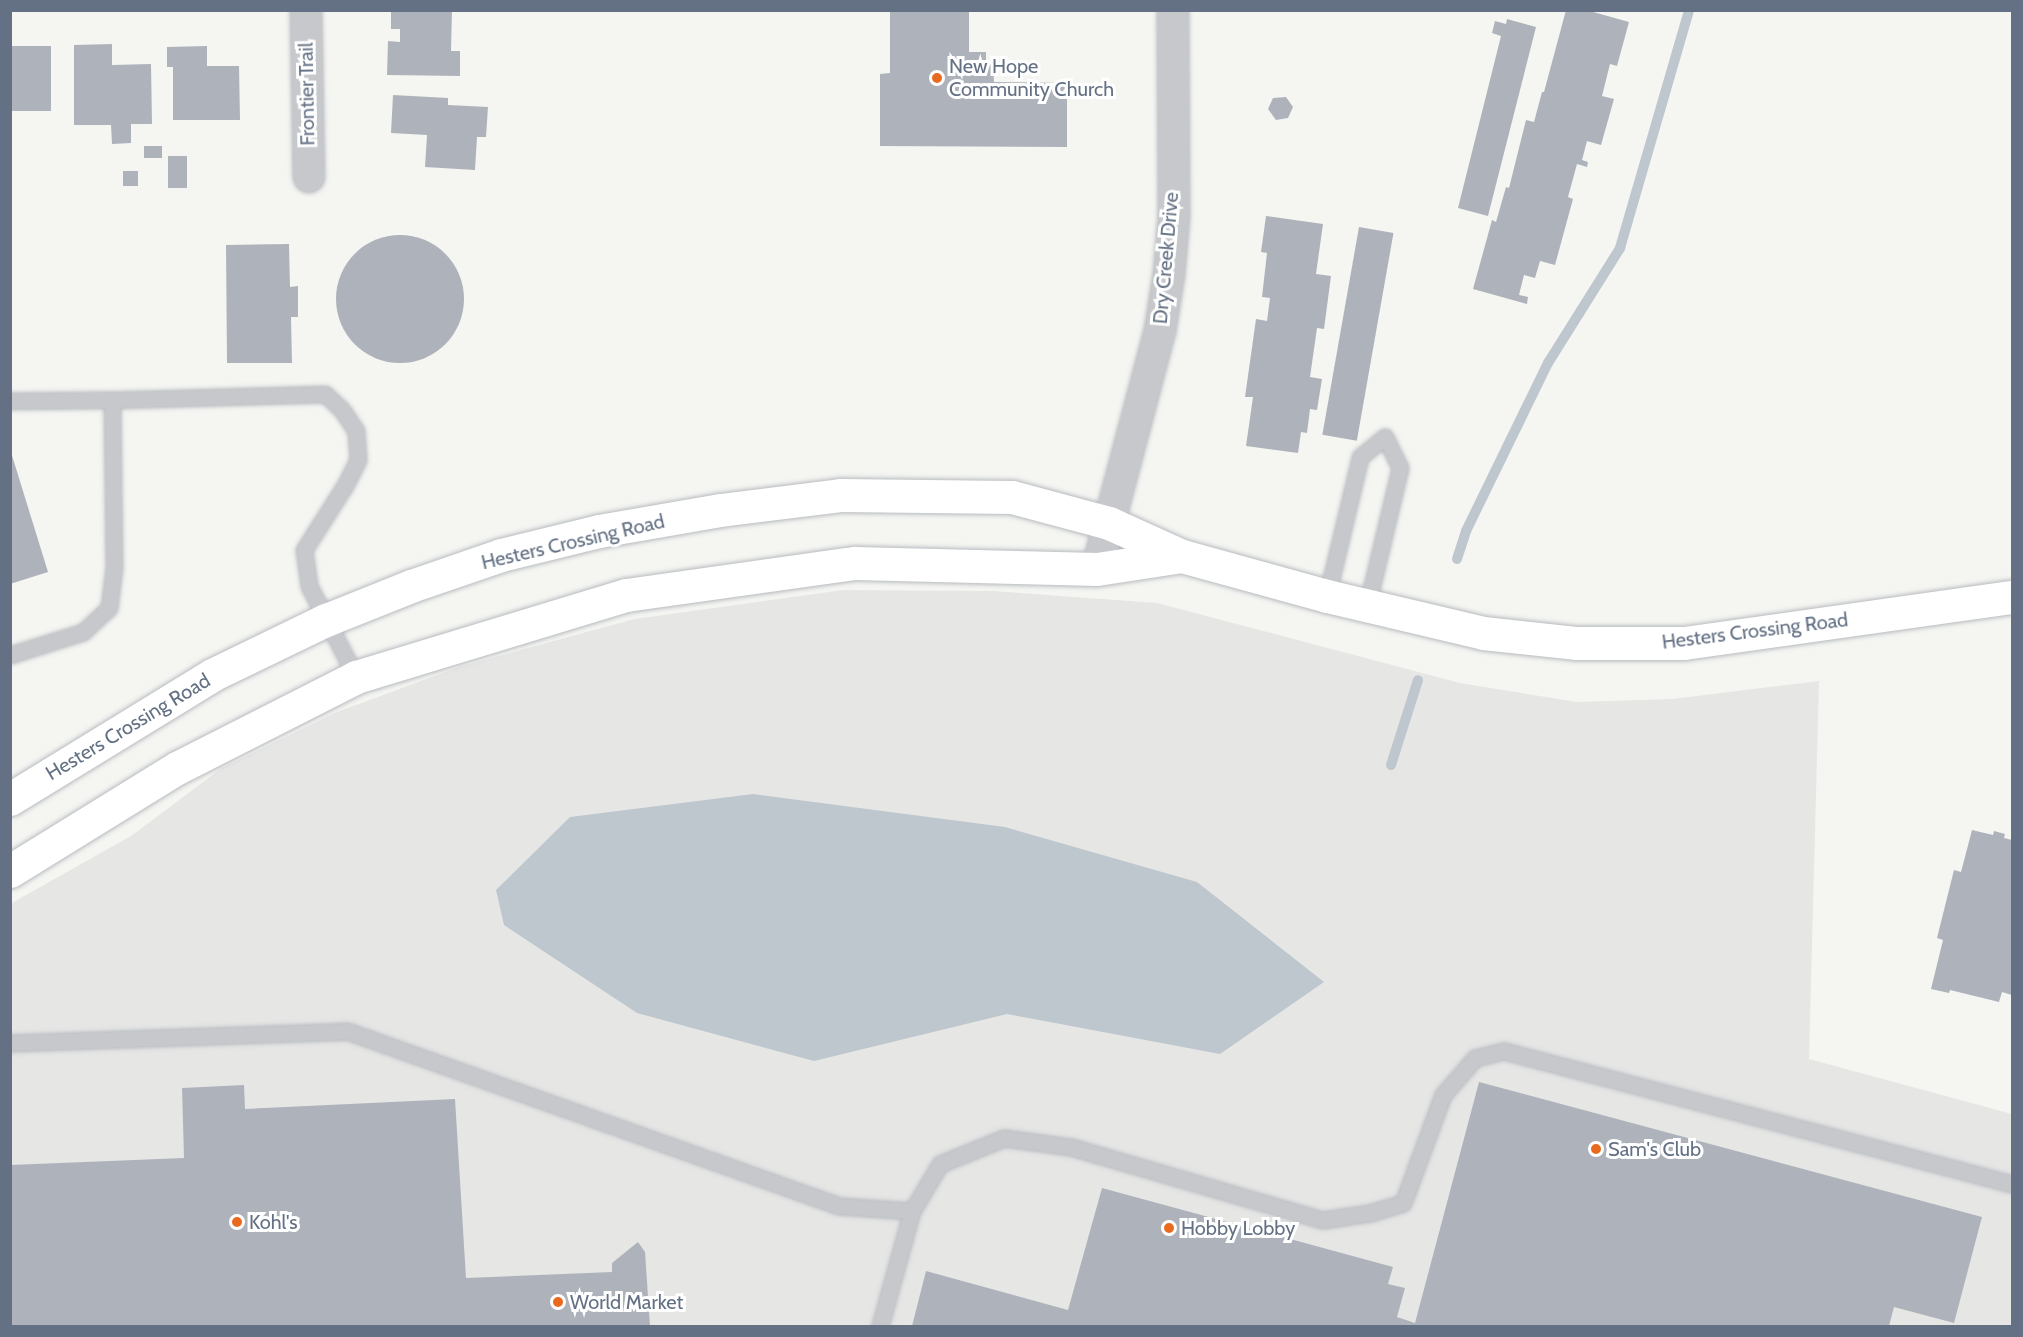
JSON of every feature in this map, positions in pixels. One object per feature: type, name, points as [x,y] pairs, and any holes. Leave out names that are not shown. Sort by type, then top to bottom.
[{"type":"street","name":"Frontier Trail","points":[[306,10],[309,177]]},
{"type":"street","name":"Dry Creek Drive","points":[[1097,569],[1160,331],[1169,274],[1173,217],[1173,10]]},
{"type":"street","name":"Hesters Crossing Road","points":[[10,799],[212,675],[326,620],[411,586],[501,555],[599,531],[720,510],[840,495],[1012,497],[1109,523],[1182,556],[1327,596],[1483,633],[1577,643],[1684,643],[2013,597]]},
{"type":"street","name":"Hesters Crossing Road","points":[[10,871],[177,768],[356,677],[626,595],[855,563],[1097,569],[1182,556]]},
{"type":"lane","points":[[10,401],[325,394],[342,410],[356,431],[358,460],[344,487],[304,550],[309,586],[356,677]]},
{"type":"lane","points":[[10,655],[83,632],[109,608],[114,569],[112,400]]},
{"type":"lane","points":[[1327,596],[1360,458],[1385,437],[1400,468],[1367,606]]},
{"type":"lane","points":[[10,1043],[348,1031],[839,1206],[912,1211]]},
{"type":"lane","points":[[880,1326],[912,1211],[940,1164],[1004,1138],[1071,1147],[1323,1220],[1370,1214],[1403,1203],[1443,1095],[1475,1058],[1504,1051],[2013,1184]]},
{"type":"shaded area","points":[[843,590],[993,591],[1157,603],[1460,683],[1577,702],[1672,699],[1819,681],[1809,1059],[2012,1114],[2012,1326],[11,1326],[10,904],[131,836],[222,768],[337,712],[459,667],[634,619]]},
{"type":"shaded area","points":[[753,794],[1005,827],[1197,882],[1324,982],[1220,1054],[1007,1014],[814,1061],[637,1013],[504,925],[496,890],[570,817]]},
{"type":"building","points":[[391,10],[452,10],[451,51],[460,51],[460,76],[387,75],[388,41],[400,42],[400,29],[391,29]]},
{"type":"building","name":"New Hope Community Church","points":[[890,10],[969,10],[969,52],[986,52],[986,65],[993,64],[994,82],[1067,83],[1067,147],[880,146],[880,74],[890,73]]},
{"type":"building","points":[[1566,10],[1586,10],[1629,22],[1617,66],[1610,64],[1602,96],[1614,99],[1601,145],[1587,141],[1582,160],[1588,162],[1587,167],[1577,164],[1568,197],[1573,199],[1555,265],[1540,261],[1535,278],[1524,275],[1519,295],[1528,297],[1527,304],[1473,289],[1492,220],[1496,222],[1506,187],[1509,188],[1526,120],[1534,122],[1542,92],[1544,92]]},
{"type":"building","points":[[1507,19],[1536,27],[1488,216],[1458,208],[1501,36],[1492,33],[1495,21],[1506,24]]},
{"type":"building","points":[[112,44],[112,65],[151,64],[152,124],[131,124],[131,143],[112,144],[111,125],[74,125],[74,45]]},
{"type":"building","points":[[10,46],[51,46],[51,111],[10,111]]},
{"type":"building","points":[[207,46],[207,66],[239,66],[240,120],[173,120],[173,67],[167,67],[167,47]]},
{"type":"building","points":[[393,95],[448,98],[448,105],[488,107],[486,137],[477,137],[475,170],[425,167],[427,135],[391,133]]},
{"type":"building","points":[[1286,97],[1293,107],[1288,118],[1276,120],[1268,109],[1273,98]]},
{"type":"building","points":[[144,146],[162,146],[162,158],[144,158]]},
{"type":"building","points":[[168,156],[187,156],[187,188],[168,188]]},
{"type":"building","points":[[123,171],[138,171],[138,186],[123,186]]},
{"type":"building","points":[[1266,216],[1323,224],[1316,274],[1331,276],[1324,329],[1317,328],[1310,377],[1322,379],[1317,410],[1310,409],[1307,433],[1301,432],[1298,453],[1246,446],[1253,397],[1245,397],[1256,319],[1267,321],[1270,298],[1262,297],[1267,253],[1261,252]]},
{"type":"building","points":[[1359,227],[1393,233],[1357,441],[1322,435]]},
{"type":"building","points":[[400,235],[424,240],[445,254],[459,275],[464,299],[459,323],[445,344],[424,358],[400,363],[376,358],[355,344],[341,323],[336,299],[341,275],[355,254],[376,240]]},
{"type":"building","points":[[289,244],[290,287],[298,286],[298,317],[291,317],[292,363],[227,363],[226,245]]},
{"type":"building","points":[[10,449],[48,572],[10,584]]},
{"type":"building","points":[[1972,830],[1993,835],[1994,831],[2005,834],[2004,838],[2012,840],[2012,995],[2002,992],[1999,1002],[1950,990],[1949,993],[1931,989],[1943,940],[1937,938],[1954,870],[1961,872]]},
{"type":"building","name":"Sam's Club","points":[[1479,1082],[1982,1217],[1954,1323],[1894,1307],[1889,1326],[912,1326],[926,1271],[1068,1310],[1102,1188],[1393,1267],[1388,1284],[1405,1288],[1397,1317],[1415,1323]]},
{"type":"building","name":"Kohl's","points":[[244,1085],[245,1109],[455,1099],[466,1278],[612,1272],[612,1263],[638,1242],[645,1252],[650,1326],[10,1326],[10,1165],[184,1158],[182,1088]]},
{"type":"waterway","points":[[1457,559],[1466,531],[1548,363],[1620,248],[1689,10]]},
{"type":"waterway","points":[[1391,765],[1418,680]]},
{"type":"place","name":"New Hope Community Church","points":[[937,78]]},
{"type":"place","name":"Sam's Club","points":[[1596,1149]]},
{"type":"place","name":"Kohl's","points":[[237,1222]]},
{"type":"place","name":"Hobby Lobby","points":[[1169,1228]]},
{"type":"place","name":"World Market","points":[[558,1302]]}]
